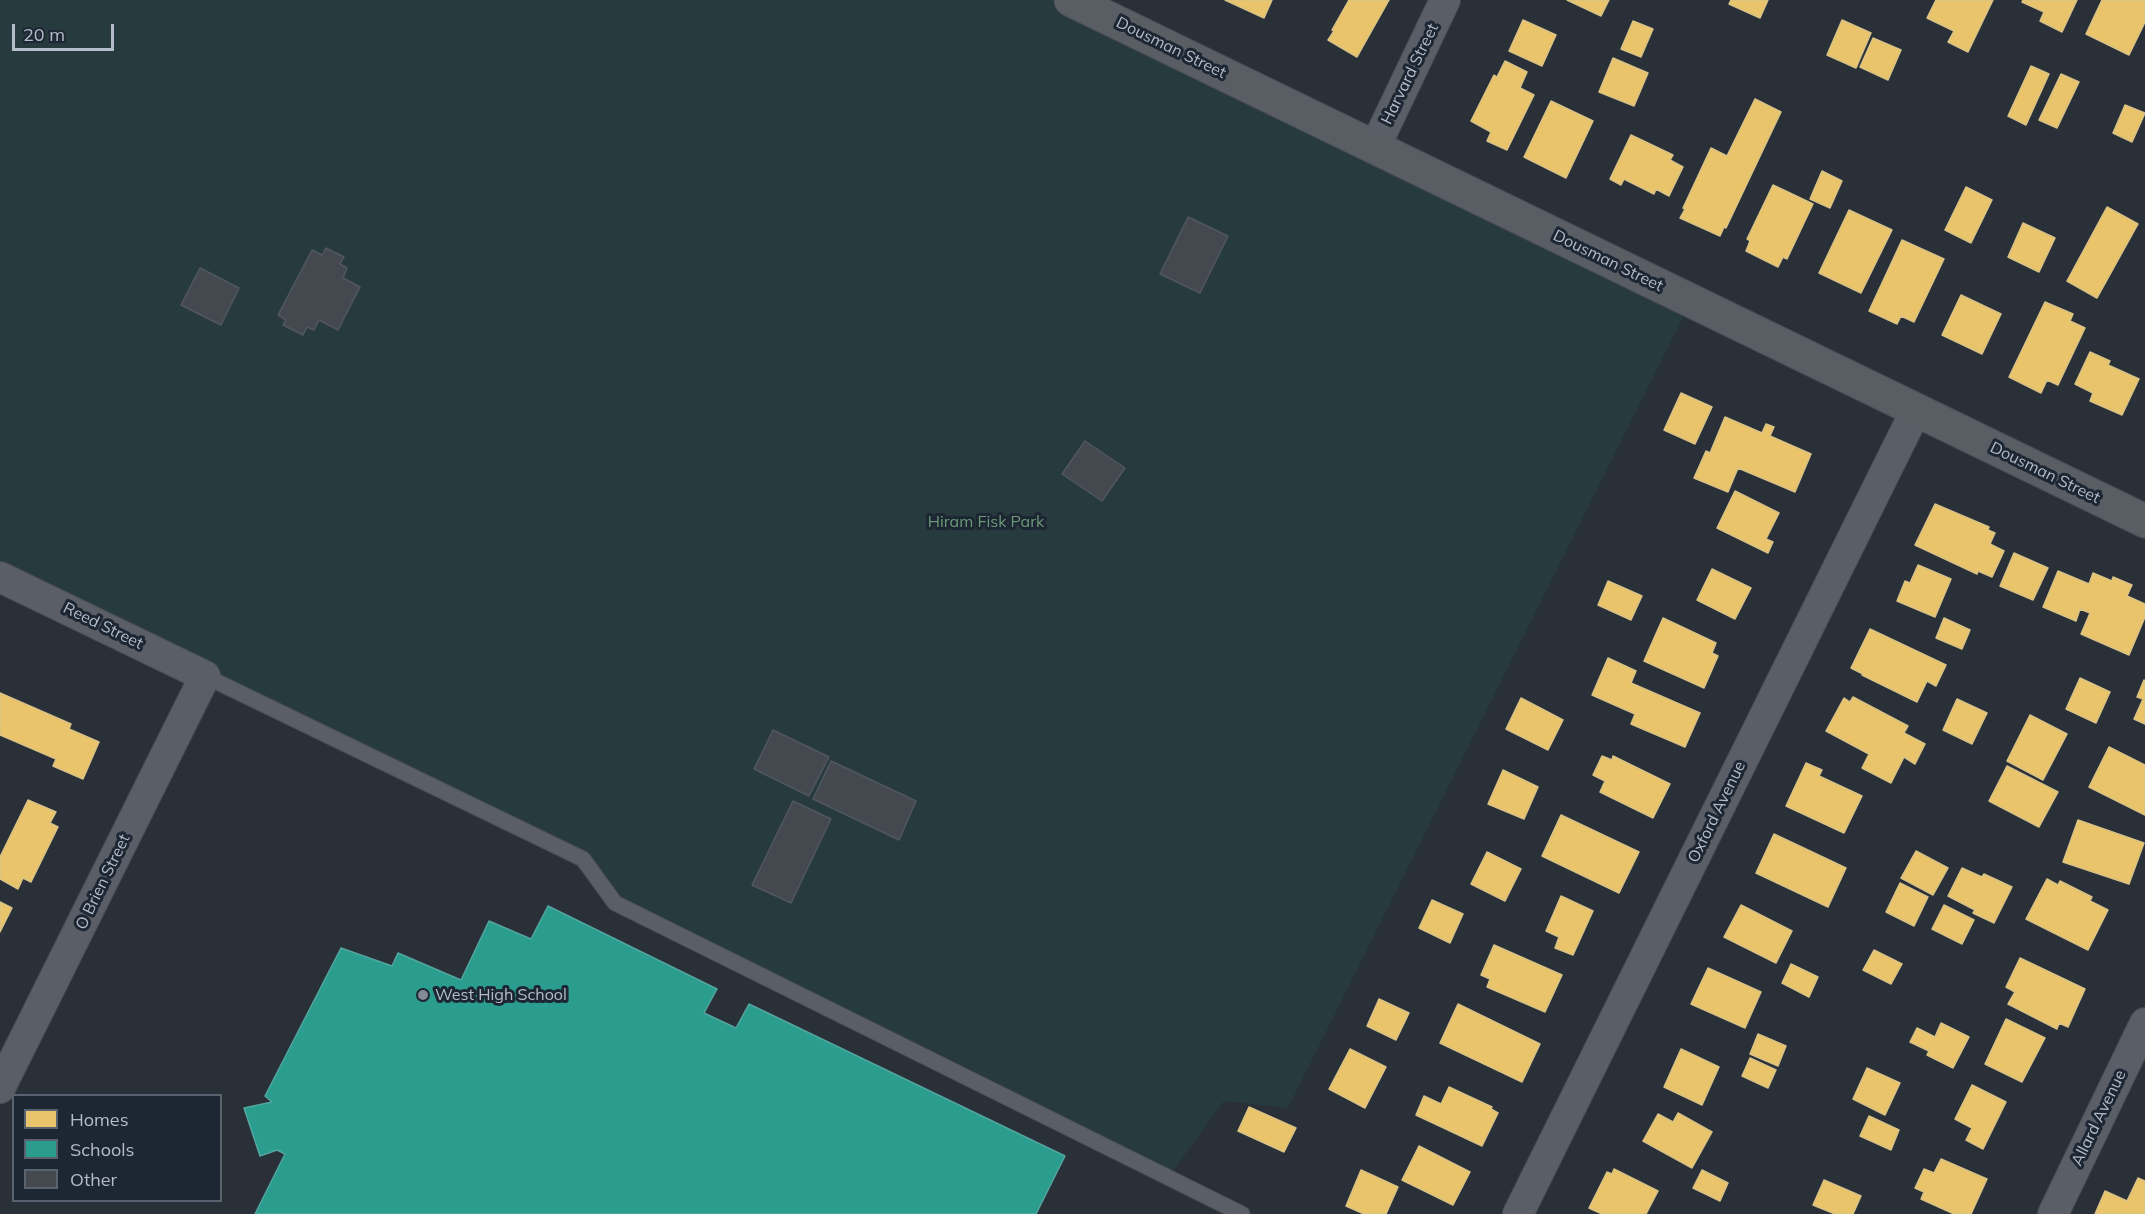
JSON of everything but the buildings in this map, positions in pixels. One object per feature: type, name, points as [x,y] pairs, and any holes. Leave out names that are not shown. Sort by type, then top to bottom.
[{"type":"street","name":"Dousman Street","points":[[1071,0],[2145,521]]},
{"type":"street","name":"Harvard Street","points":[[1375,147],[1445,0]]},
{"type":"street","name":"Oxford Avenue","points":[[1518,1214],[1916,410]]},
{"type":"street","name":"Reed Street","points":[[0,577],[205,676]]},
{"type":"street","name":"O Brien Street","points":[[0,1088],[205,676]]},
{"type":"street","name":"Allard Avenue","points":[[2054,1214],[2145,1023]]},
{"type":"lane","points":[[205,676],[583,859],[615,903],[1242,1214]]},
{"type":"green space","name":"Hiram Fisk Park","points":[[0,0],[1071,0],[1691,301],[1288,1108],[1224,1101],[1168,1178],[615,903],[583,859],[0,577]]},
{"type":"place","name":"West High School","points":[[423,995]]}]
